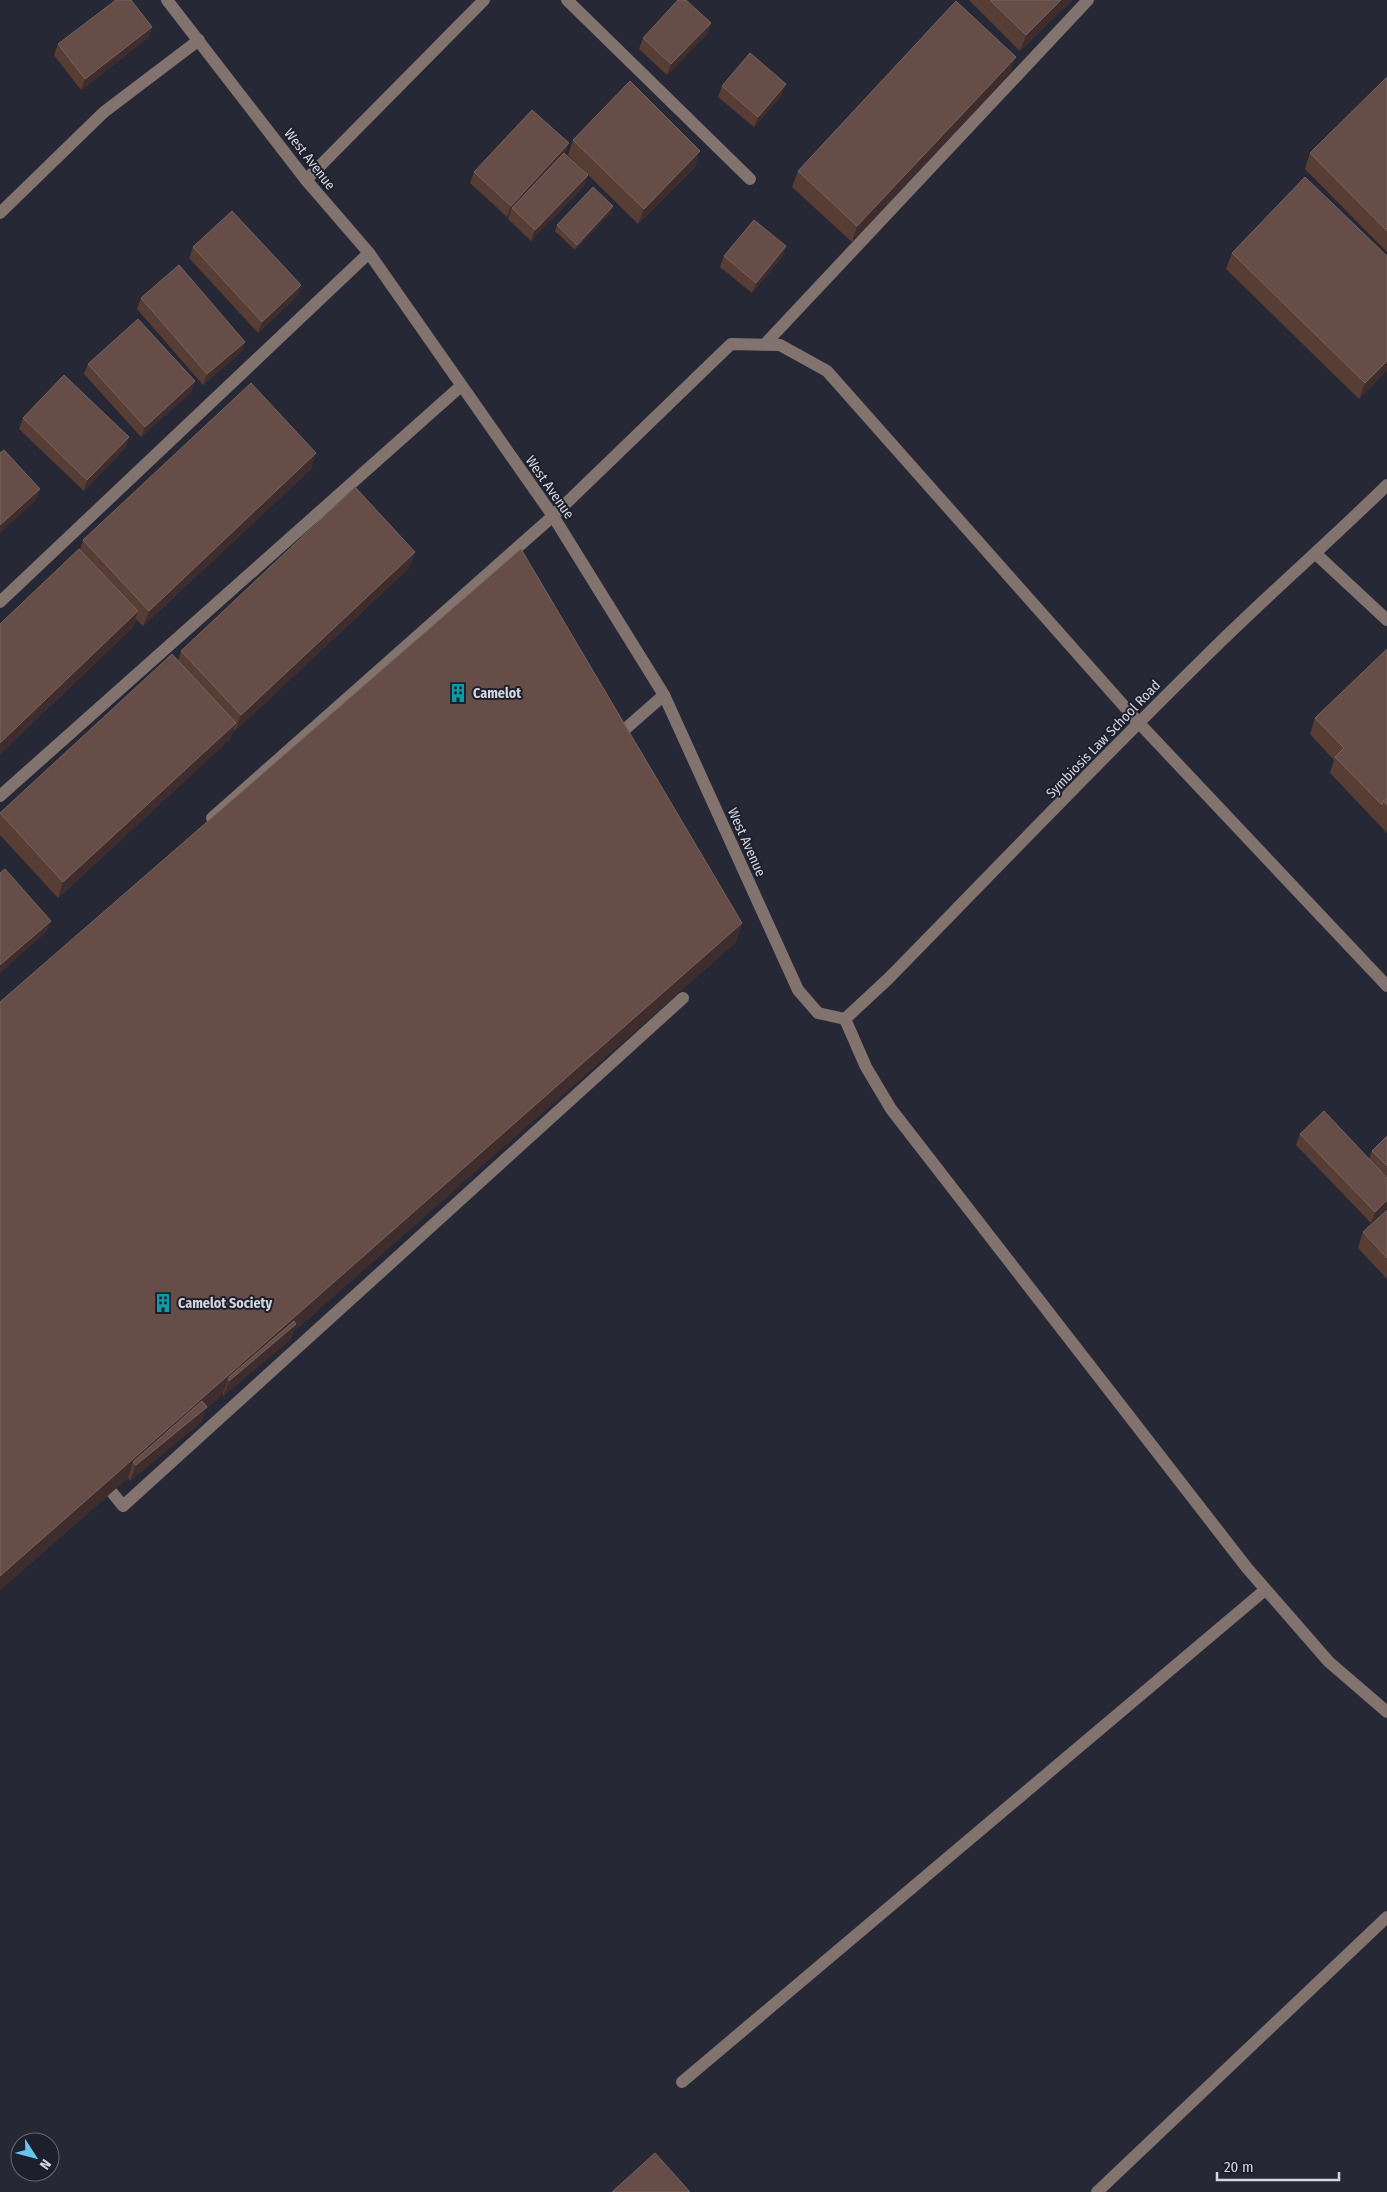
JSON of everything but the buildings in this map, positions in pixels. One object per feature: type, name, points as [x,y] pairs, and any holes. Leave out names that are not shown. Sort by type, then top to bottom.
[{"type":"street","name":"West Avenue","points":[[167,0],[306,180],[369,254],[552,516],[664,695],[798,990],[818,1012],[845,1019]]},
{"type":"street","points":[[306,180],[484,0]]},
{"type":"street","points":[[567,0],[750,179]]},
{"type":"street","points":[[765,344],[1088,0]]},
{"type":"street","points":[[0,212],[104,112],[199,40]]},
{"type":"street","points":[[0,602],[369,254]]},
{"type":"street","points":[[202,827],[552,516],[731,344],[780,345],[827,371],[1139,723],[1387,986]]},
{"type":"street","points":[[0,796],[461,386]]},
{"type":"street","name":"Symbiosis Law School Road","points":[[845,1019],[888,979],[1260,602],[1316,554],[1387,485]]},
{"type":"street","points":[[1316,554],[1387,620]]},
{"type":"street","points":[[606,745],[664,695]]},
{"type":"street","points":[[92,1467],[123,1506],[682,998]]},
{"type":"street","points":[[845,1019],[866,1067],[891,1109],[1265,1590],[1329,1662],[1387,1712]]},
{"type":"street","points":[[682,2082],[1265,1590]]},
{"type":"street","points":[[1097,2192],[1387,1917]]},
{"type":"place","name":"Camelot","points":[[458,693]]},
{"type":"place","name":"Camelot Society","points":[[163,1303]]}]
